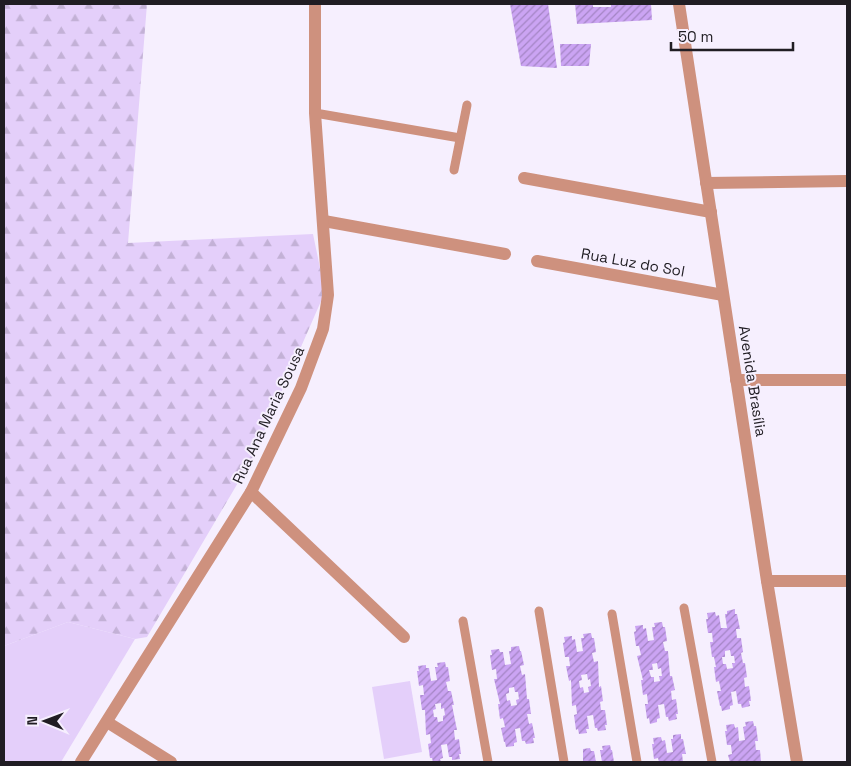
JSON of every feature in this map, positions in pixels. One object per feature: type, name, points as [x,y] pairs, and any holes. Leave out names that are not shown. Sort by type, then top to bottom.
[{"type":"street","name":"Rua Ana Maria Sousa","points":[[81,762],[251,492],[301,388],[323,329],[328,295],[316,113],[315,4]]},
{"type":"street","name":"Avenida Brasília","points":[[679,4],[767,581],[797,762]]},
{"type":"street","points":[[524,178],[711,212]]},
{"type":"street","points":[[706,183],[847,181]]},
{"type":"street","points":[[324,221],[505,254]]},
{"type":"street","name":"Rua Luz do Sol","points":[[537,261],[723,295]]},
{"type":"street","points":[[736,380],[847,380]]},
{"type":"street","points":[[251,492],[404,637]]},
{"type":"street","points":[[767,581],[847,581]]},
{"type":"street","points":[[107,722],[171,762]]},
{"type":"lane","points":[[454,170],[467,105]]},
{"type":"lane","points":[[316,113],[460,138]]},
{"type":"lane","points":[[684,608],[712,762]]},
{"type":"lane","points":[[538,611],[564,762]]},
{"type":"lane","points":[[612,614],[637,762]]},
{"type":"lane","points":[[463,620],[488,762]]},
{"type":"green space","points":[[4,4],[147,4],[128,243],[313,234],[325,292],[252,459],[147,637],[135,639],[68,622],[4,646]]},
{"type":"green space","points":[[68,622],[135,639],[61,762],[4,762],[4,646]]},
{"type":"green space","points":[[410,681],[422,752],[384,759],[372,687]]},
{"type":"building","points":[[510,4],[548,4],[557,68],[521,66]]},
{"type":"building","points":[[575,4],[611,7],[611,4],[651,4],[652,20],[577,24]]},
{"type":"building","points":[[560,44],[591,44],[589,66],[561,66]]},
{"type":"building","points":[[735,609],[735,614],[737,614],[740,629],[736,629],[737,638],[741,638],[743,652],[741,653],[747,677],[744,678],[745,687],[749,686],[751,701],[749,701],[750,706],[742,708],[741,704],[738,704],[736,691],[731,692],[733,705],[730,706],[730,709],[722,711],[717,691],[721,691],[719,681],[716,682],[714,667],[716,667],[714,657],[712,657],[710,642],[713,642],[712,633],[708,633],[706,619],[708,619],[707,613],[715,612],[716,616],[719,615],[721,628],[727,628],[725,614],[727,614],[727,611]],"holes":[[[730,650],[731,656],[734,656],[735,663],[732,663],[733,668],[727,669],[726,664],[723,664],[722,657],[725,657],[725,651]]]},
{"type":"building","points":[[662,622],[663,627],[665,627],[667,641],[663,642],[665,651],[668,651],[670,676],[672,676],[675,690],[671,691],[672,700],[676,699],[678,714],[676,714],[677,719],[669,721],[668,717],[666,717],[664,704],[658,705],[660,718],[657,719],[657,722],[650,724],[649,718],[647,719],[645,704],[648,704],[647,694],[643,695],[641,680],[643,680],[637,656],[641,655],[639,646],[636,646],[634,632],[636,631],[635,626],[643,625],[643,629],[646,628],[648,641],[654,640],[652,627],[655,627],[654,623]],"holes":[[[657,663],[658,669],[661,668],[662,676],[659,676],[660,681],[654,682],[654,677],[651,677],[649,670],[653,670],[652,664]]]},
{"type":"building","points":[[591,633],[592,638],[594,638],[596,652],[592,653],[594,662],[598,661],[599,687],[601,686],[603,701],[600,702],[601,710],[605,710],[607,725],[605,725],[606,730],[598,731],[595,728],[593,715],[587,716],[589,729],[586,729],[587,733],[579,734],[578,729],[576,730],[574,715],[577,714],[576,705],[572,706],[571,680],[569,681],[566,666],[570,666],[569,657],[565,657],[563,643],[565,642],[564,637],[572,636],[572,640],[575,639],[577,652],[583,651],[581,638],[584,638],[583,634]],"holes":[[[587,674],[588,680],[590,679],[591,686],[588,687],[589,692],[584,693],[583,687],[580,688],[579,681],[582,680],[581,675]]]},
{"type":"building","points":[[519,646],[521,651],[524,665],[520,666],[522,675],[525,674],[527,699],[529,699],[531,714],[527,714],[529,724],[532,723],[535,738],[533,738],[534,743],[526,744],[525,741],[522,741],[520,728],[515,729],[517,742],[514,743],[514,746],[506,747],[501,728],[505,727],[503,718],[500,719],[498,704],[500,704],[494,679],[497,679],[496,669],[492,670],[490,655],[492,655],[491,650],[499,649],[500,652],[503,652],[505,665],[511,664],[509,651],[511,651],[511,647]],"holes":[[[514,687],[515,692],[518,692],[519,699],[516,700],[517,705],[511,706],[510,700],[507,701],[506,694],[509,693],[509,688]]]},
{"type":"building","points":[[445,662],[446,667],[448,667],[450,681],[446,682],[448,691],[451,691],[454,705],[452,705],[457,730],[454,730],[455,740],[459,739],[461,754],[459,754],[460,759],[452,760],[452,757],[449,757],[447,744],[441,745],[443,758],[440,759],[441,762],[433,762],[432,758],[430,758],[428,744],[431,743],[430,734],[426,735],[425,710],[422,710],[420,695],[424,695],[423,685],[419,686],[417,671],[419,671],[418,666],[426,665],[426,668],[429,668],[431,681],[437,680],[435,667],[438,667],[437,663]],"holes":[[[441,703],[441,709],[444,708],[445,715],[443,716],[443,721],[438,722],[437,717],[434,717],[433,710],[436,709],[435,704]]]},
{"type":"building","points":[[753,721],[754,726],[756,726],[758,741],[755,741],[756,750],[760,750],[761,762],[730,762],[728,755],[732,754],[731,745],[727,745],[726,725],[734,724],[735,728],[738,727],[739,741],[745,740],[743,727],[746,726],[745,722]]},
{"type":"building","points":[[681,734],[686,754],[682,754],[683,762],[659,762],[658,758],[654,759],[653,738],[661,737],[662,741],[665,740],[667,753],[673,752],[671,739],[673,739],[673,735]]},
{"type":"building","points":[[610,745],[614,762],[602,762],[600,750],[603,750],[602,746]]},
{"type":"building","points":[[590,748],[591,751],[594,751],[596,762],[583,762],[583,749]]}]
